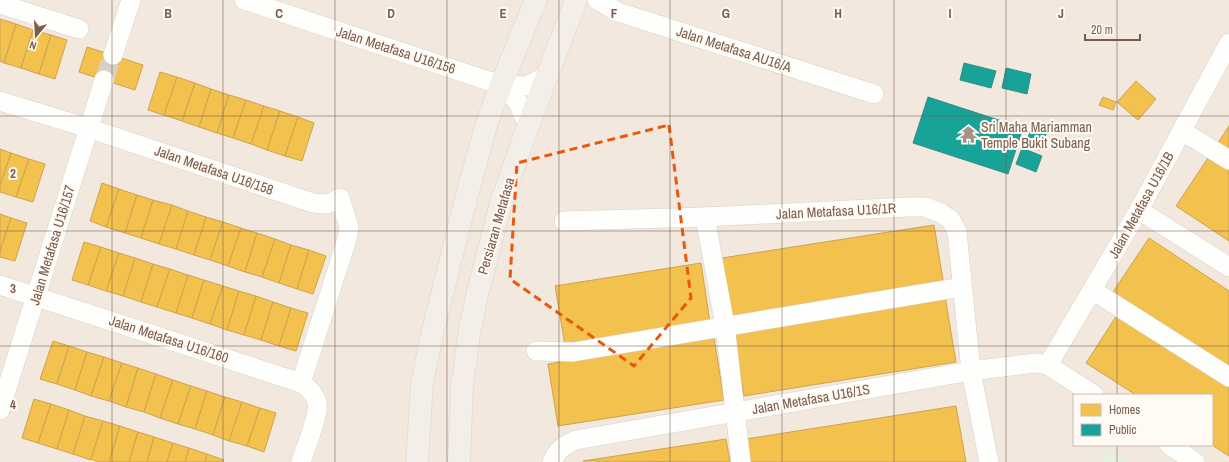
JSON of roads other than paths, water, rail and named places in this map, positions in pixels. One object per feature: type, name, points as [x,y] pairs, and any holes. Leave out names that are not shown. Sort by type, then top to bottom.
[{"type":"main road","points":[[417,462],[422,384],[432,334],[484,134],[501,85],[536,0]]},
{"type":"main road","name":"Persiaran Metafasa","points":[[459,462],[462,387],[469,335],[501,203],[528,126],[576,0]]},
{"type":"street","points":[[113,55],[131,0]]},
{"type":"street","name":"Jalan Metafasa U16/156","points":[[244,0],[501,85],[518,102],[528,126]]},
{"type":"street","name":"Jalan Metafasa AU16/A","points":[[596,0],[618,12],[874,94]]},
{"type":"street","points":[[0,4],[79,29]]},
{"type":"street","name":"Jalan Metafasa U16/1B","points":[[1048,365],[1139,210],[1229,44]]},
{"type":"street","points":[[501,85],[526,86],[547,76]]},
{"type":"street","name":"Jalan Metafasa U16/157","points":[[0,410],[104,80]]},
{"type":"street","name":"Jalan Metafasa U16/158","points":[[0,101],[88,128],[313,204],[328,204],[340,198],[349,227],[348,239],[301,383]]},
{"type":"street","points":[[1182,131],[1229,160]]},
{"type":"street","name":"Jalan Metafasa U16/1R","points":[[564,221],[706,217],[925,207],[941,213],[951,220],[957,232],[971,371],[989,462]]},
{"type":"street","points":[[1139,210],[1229,267]]},
{"type":"street","points":[[706,217],[725,326],[741,462]]},
{"type":"street","name":"Jalan Metafasa U16/160","points":[[0,285],[301,383]]},
{"type":"street","points":[[536,351],[573,352],[962,287]]},
{"type":"street","points":[[1092,290],[1229,377]]},
{"type":"street","name":"Jalan Metafasa U16/1S","points":[[552,462],[557,452],[565,444],[576,440],[971,371],[1035,363],[1048,365]]},
{"type":"street","points":[[1048,365],[1092,394]]},
{"type":"street","points":[[301,383],[309,387],[317,403],[316,416],[301,462]]},
{"type":"street","points":[[1171,446],[1195,462]]},
{"type":"tunnel","points":[[104,80],[113,55]]},
{"type":"place","name":"Sri Maha Mariamman Temple Bukit Subang","points":[[968,135]]}]
